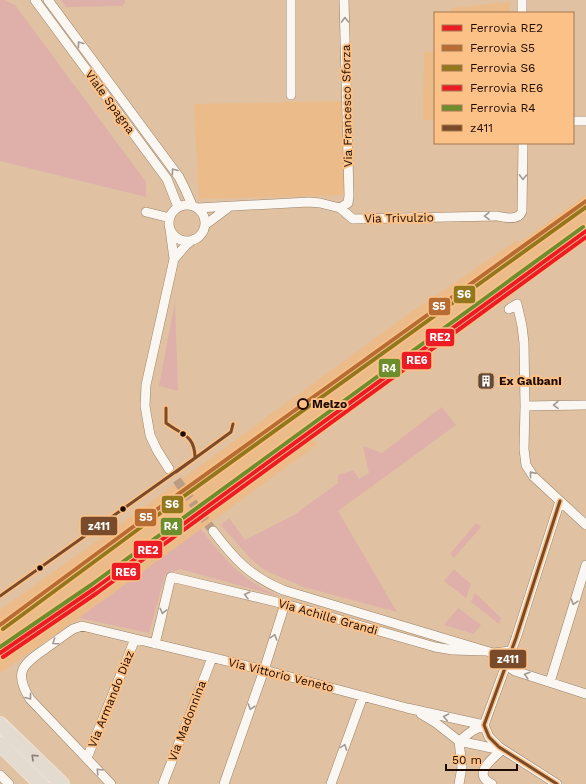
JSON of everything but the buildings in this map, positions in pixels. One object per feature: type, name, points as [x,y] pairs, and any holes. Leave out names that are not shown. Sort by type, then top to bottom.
[{"type":"main road","points":[[0,724],[62,784]]},
{"type":"main road","points":[[0,744],[41,784]]},
{"type":"street","name":"Viale Spagna","points":[[35,0],[167,179],[178,207]]},
{"type":"street","name":"Viale Spagna","points":[[48,0],[179,176],[194,207]]},
{"type":"street","points":[[291,0],[291,95]]},
{"type":"street","name":"Via Francesco Sforza","points":[[340,208],[348,203],[349,196],[344,0]]},
{"type":"street","points":[[522,0],[522,12]]},
{"type":"street","points":[[574,121],[586,121]]},
{"type":"street","name":"Via Trivulzio","points":[[194,207],[228,207],[240,205],[309,202],[340,208],[354,219],[497,216],[504,218],[517,218],[522,211],[523,144]]},
{"type":"street","points":[[169,469],[155,447],[149,432],[145,410],[145,399],[146,385],[174,259],[170,218],[174,210],[185,205],[194,207],[202,212],[205,225]]},
{"type":"street","points":[[174,259],[186,245],[199,236],[205,225],[228,207]]},
{"type":"street","points":[[146,212],[170,218]]},
{"type":"street","points":[[170,229],[174,235],[180,239],[194,239]]},
{"type":"street","points":[[509,309],[517,304],[524,343],[524,449],[527,467],[533,476],[586,525]]},
{"type":"street","points":[[525,406],[586,405]]},
{"type":"street","points":[[459,784],[462,767],[459,740],[484,725],[511,651],[560,501]]},
{"type":"street","points":[[576,515],[586,514]]},
{"type":"street","points":[[213,531],[229,552],[246,569],[274,586],[298,595],[490,652],[506,665],[519,672],[586,694]]},
{"type":"street","points":[[550,682],[586,565]]},
{"type":"street","name":"Via Achille Grandi","points":[[154,644],[171,577],[285,604],[435,648],[490,652],[511,651]]},
{"type":"street","points":[[224,784],[264,670],[285,604]]},
{"type":"street","name":"Via Vittorio Veneto","points":[[87,758],[26,693],[22,684],[23,668],[27,662],[73,629],[85,626],[264,670],[407,708],[484,725]]},
{"type":"street","name":"Via Armando Diaz","points":[[87,758],[135,639]]},
{"type":"street","name":"Via Madonnina","points":[[163,784],[212,658]]},
{"type":"street","points":[[331,784],[363,696]]},
{"type":"street","name":"Via Vittorio Veneto","points":[[407,708],[436,723],[459,740],[502,750]]},
{"type":"street","points":[[484,725],[492,740],[502,750],[557,784]]},
{"type":"street","points":[[492,784],[485,778],[484,769],[487,763],[502,750]]},
{"type":"street","points":[[87,758],[111,784]]},
{"type":"street","points":[[0,775],[9,784]]},
{"type":"shaded area","points":[[0,0],[4,0],[15,5],[146,182],[146,197],[0,161]]},
{"type":"shaded area","points":[[61,0],[125,0],[125,3],[122,6],[66,7]]},
{"type":"shaded area","points":[[510,2],[510,12],[451,12],[451,8]]},
{"type":"shaded area","points":[[424,52],[434,52],[434,120],[423,120]]},
{"type":"shaded area","points":[[343,101],[348,195],[199,199],[194,104]]},
{"type":"shaded area","points":[[586,195],[586,237],[312,438],[317,445],[79,618],[0,673],[0,610],[400,320],[517,240],[519,243]]},
{"type":"shaded area","points":[[175,302],[178,391],[159,386]]},
{"type":"shaded area","points":[[442,407],[456,425],[338,511],[397,612],[304,587],[271,573],[262,568],[249,557],[221,525],[229,518],[245,540],[294,515],[338,483],[338,475],[353,470],[359,479],[369,473],[363,446],[382,453]]},
{"type":"shaded area","points":[[476,523],[481,527],[454,558],[450,554]]},
{"type":"shaded area","points":[[201,529],[227,560],[245,577],[267,591],[281,597],[180,569],[165,575],[149,633],[79,618]]},
{"type":"shaded area","points":[[454,569],[471,584],[466,598],[444,581]]},
{"type":"shaded area","points":[[475,593],[501,618],[499,624],[471,602]]},
{"type":"shaded area","points":[[458,608],[481,625],[474,634],[444,625]]},
{"type":"tunnel","points":[[169,469],[213,531]]},
{"type":"railway","points":[[77,576],[145,518]]},
{"type":"rail line","name":"S5","points":[[0,625],[145,518],[586,201]]},
{"type":"rail line","name":"S6","points":[[3,629],[148,522],[586,207]]},
{"type":"rail line","name":"R4","points":[[0,647],[91,585],[583,227]]},
{"type":"rail line","name":"RE2","points":[[0,653],[94,589],[586,231]]},
{"type":"rail line","name":"RE6","points":[[3,657],[97,593],[586,237]]},
{"type":"transit line","name":"z411","points":[[0,596],[195,458],[193,445],[190,440],[166,423],[166,408]]},
{"type":"transit line","name":"z411","points":[[176,472],[231,432],[233,424]]},
{"type":"transit line","name":"z411","points":[[557,784],[499,747],[489,737],[484,725],[516,638],[560,501]]},
{"type":"place","name":"Ex Galbani","points":[[486,381]]},
{"type":"place","name":"Melzo","points":[[303,404]]}]
